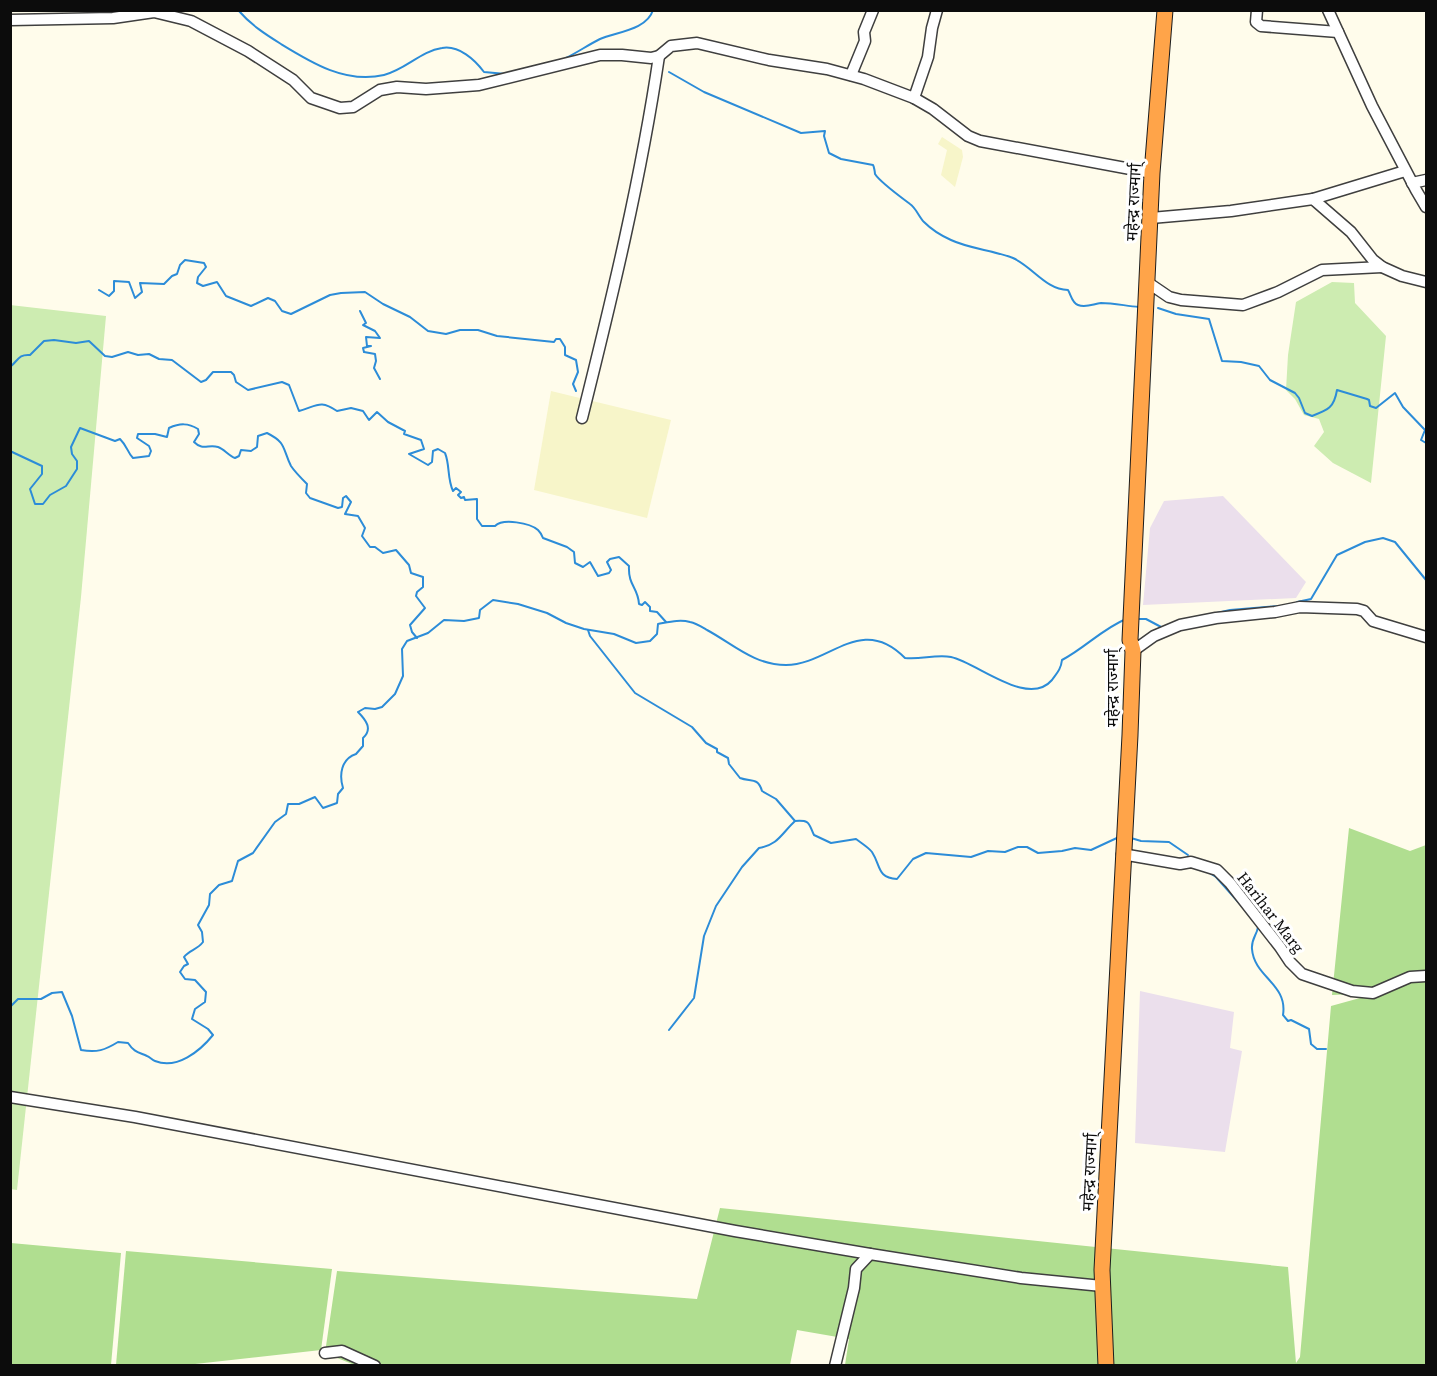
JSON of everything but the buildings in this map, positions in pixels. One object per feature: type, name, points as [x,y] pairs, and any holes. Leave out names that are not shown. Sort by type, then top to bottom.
[{"type":"highway","name":"महेन्द्र राज्मार्ग्","points":[[1106,1365],[1102,1286],[1122,854],[1130,735],[1131,601],[1152,173],[1165,10]]},
{"type":"street","points":[[851,75],[865,41],[864,32],[873,10]]},
{"type":"street","points":[[914,98],[928,57],[937,10]]},
{"type":"street","points":[[1257,10],[1256,22],[1261,26],[1338,32]]},
{"type":"street","points":[[1328,10],[1372,106],[1426,207]]},
{"type":"street","points":[[10,20],[113,18],[154,12],[191,21],[248,51],[293,80],[311,98],[340,108],[354,107],[381,90],[397,87],[426,89],[479,84],[600,56],[622,55],[651,58],[659,56],[671,46],[697,43],[851,75],[914,98],[969,136],[980,141],[1152,173]]},
{"type":"street","points":[[582,418],[632,210],[650,119],[659,56]]},
{"type":"street","points":[[1151,218],[1232,211],[1313,199],[1405,171]]},
{"type":"street","points":[[1412,183],[1426,180]]},
{"type":"street","points":[[1313,199],[1351,232],[1373,260],[1382,267],[1402,276],[1426,282]]},
{"type":"street","points":[[1147,282],[1169,297],[1181,300],[1243,305],[1278,292],[1322,270],[1382,267]]},
{"type":"street","points":[[1131,646],[1180,625],[1300,607],[1358,609],[1364,611],[1373,621],[1426,637]]},
{"type":"street","name":"Harihar Marg","points":[[1122,854],[1180,864],[1191,862],[1217,870],[1230,882],[1290,962],[1302,974],[1352,991],[1373,993],[1410,977],[1426,976]]},
{"type":"street","points":[[10,1097],[135,1117],[735,1231],[1021,1278],[1102,1286]]},
{"type":"street","points":[[835,1365],[854,1288],[856,1269],[870,1254]]},
{"type":"street","points":[[325,1353],[342,1351],[375,1365]]},
{"type":"shaded area","points":[[942,137],[962,150],[963,157],[955,187],[941,175],[947,150],[938,144]]},
{"type":"shaded area","points":[[551,391],[671,420],[647,518],[534,490]]},
{"type":"shaded area","points":[[1223,496],[1306,582],[1296,598],[1143,605],[1150,528],[1164,501]]},
{"type":"shaded area","points":[[1140,991],[1234,1012],[1230,1048],[1242,1051],[1225,1152],[1135,1143]]},
{"type":"green space","points":[[1332,282],[1354,283],[1355,303],[1386,336],[1371,483],[1333,463],[1314,446],[1324,432],[1319,419],[1304,415],[1295,399],[1286,390],[1288,355],[1296,302]]},
{"type":"green space","points":[[10,305],[106,316],[81,597],[17,1190],[10,1189]]},
{"type":"green space","points":[[1349,828],[1410,851],[1426,845],[1426,1365],[845,1365],[849,1339],[797,1330],[790,1365],[357,1366],[325,1353],[337,1271],[697,1299],[720,1208],[1288,1267],[1296,1363],[1300,1357],[1331,1006],[1378,993],[1332,995]]},
{"type":"green space","points":[[11,1243],[121,1253],[111,1365],[11,1365]]},
{"type":"green space","points":[[126,1251],[332,1269],[321,1350],[186,1365],[116,1365]]},
{"type":"waterway","points":[[238,10],[253,25],[281,44],[317,65],[343,74],[370,77],[392,73],[427,53],[442,48],[454,49],[466,54],[484,72],[506,74]]},
{"type":"waterway","points":[[566,58],[600,39],[638,26],[650,17],[653,10]]},
{"type":"waterway","points":[[669,72],[704,92],[801,133],[825,131],[824,136],[829,153],[841,159],[873,165],[875,174],[912,206],[933,230],[958,243],[1013,258],[1046,282],[1068,290],[1076,304],[1084,306],[1106,303],[1139,307]]},
{"type":"waterway","points":[[99,290],[109,296],[114,291],[114,281],[129,282],[135,298],[142,292],[140,283],[164,284],[177,274],[180,265],[185,260],[204,263],[206,267],[198,277],[197,283],[203,286],[217,282],[226,296],[251,306],[268,298],[275,301],[282,311],[291,314],[330,295],[365,292],[410,317],[428,331],[446,334],[460,330],[478,330],[497,336],[554,342],[560,339],[565,347],[565,355],[576,360],[578,372],[573,384],[576,391]]},
{"type":"waterway","points":[[1158,308],[1176,314],[1209,319],[1222,361],[1259,366],[1270,380],[1295,393],[1305,413],[1312,416],[1329,407],[1334,401],[1337,390],[1367,399],[1370,406],[1376,408],[1395,393],[1403,407],[1425,430],[1421,440],[1426,443]]},
{"type":"waterway","points":[[360,311],[366,323],[363,325],[375,331],[380,338],[366,337],[367,346],[371,346],[363,348],[364,352]]},
{"type":"waterway","points":[[10,367],[21,357],[30,355],[44,341],[76,343],[89,341],[105,356],[112,357],[128,352],[172,360],[201,382],[213,372],[231,372],[236,382],[248,390],[282,382],[289,385],[299,411],[322,404],[337,411],[351,408],[363,411],[369,420],[377,412],[388,422],[405,431],[404,434],[421,440],[424,449],[409,454],[428,465],[432,462],[433,451],[438,449],[445,453],[453,491],[456,488],[461,492],[458,495],[461,498],[464,497],[465,500],[477,499],[477,519],[482,526],[495,526],[510,522],[534,527],[543,538],[574,552],[575,563],[583,567],[590,562],[598,576],[609,573],[611,570],[607,562],[619,557],[629,566],[630,578],[639,604],[642,605],[645,602],[650,607],[650,611],[657,612],[666,622]]},
{"type":"waterway","points":[[364,352],[375,354],[374,368],[380,379]]},
{"type":"waterway","points":[[10,451],[42,466],[42,474],[30,489],[35,504],[43,504],[50,495],[66,486],[77,469],[77,461],[72,454],[71,447],[80,428],[115,441],[120,439],[133,458],[149,456],[151,451],[149,446],[137,438],[138,434],[167,437],[169,428],[177,425],[184,424],[198,429],[199,434],[194,442],[197,445],[218,447],[235,458],[239,456],[241,450],[251,451],[257,447],[258,436],[267,433],[283,446],[291,466],[307,484],[306,493],[310,498],[338,508],[342,507],[343,498],[346,496],[351,502],[345,514],[358,516],[365,528],[362,536],[370,547],[375,547],[383,553],[396,550],[409,565],[411,573],[423,577],[423,587],[416,596],[425,608],[410,625],[417,638]]},
{"type":"waterway","points":[[1297,602],[1311,599],[1337,555],[1365,542],[1383,538],[1395,542],[1426,580]]},
{"type":"waterway","points":[[10,1007],[18,999],[41,999],[52,993],[62,992],[72,1016],[81,1050],[96,1051],[118,1042],[128,1043],[134,1050],[154,1061],[163,1063],[180,1061],[195,1053],[213,1035],[192,1019],[195,1009],[205,1002],[206,992],[195,980],[185,979],[180,972],[188,964],[184,957],[203,942],[202,932],[198,925],[209,905],[210,894],[219,885],[232,881],[238,861],[253,853],[275,822],[286,814],[288,804],[299,804],[315,797],[323,808],[337,803],[338,794],[343,788],[342,768],[347,760],[363,746],[363,738],[368,731],[366,721],[358,712],[365,708],[382,707],[395,694],[403,676],[402,649],[407,641],[428,633],[444,620],[464,621],[479,618],[480,610],[493,600],[518,604],[547,613],[584,629],[614,634],[636,643],[650,641],[657,634],[658,624],[686,621],[701,626],[754,658],[774,664],[802,663],[859,640],[874,640],[889,645],[905,658],[951,657],[1017,687],[1030,689],[1042,687],[1052,680],[1062,660],[1126,619]]},
{"type":"waterway","points":[[1217,613],[1279,606]]},
{"type":"waterway","points":[[1137,619],[1146,619],[1163,628]]},
{"type":"waterway","points":[[588,630],[590,636],[635,693],[692,727],[706,743],[728,758],[729,764],[740,778],[756,782],[762,791],[776,799],[795,821]]},
{"type":"waterway","points":[[669,1030],[694,998],[704,936],[716,906],[742,867],[759,848],[771,844],[795,821],[806,822],[810,825],[814,835],[831,843],[856,839],[872,852],[883,874],[897,879],[913,859],[926,853],[971,857],[988,851],[1005,852],[1018,847],[1027,847],[1038,853],[1075,848],[1091,850],[1119,837]]},
{"type":"waterway","points":[[1131,838],[1141,841],[1169,842],[1188,855]]},
{"type":"waterway","points":[[1208,872],[1216,877],[1240,904]]},
{"type":"waterway","points":[[1258,927],[1252,946],[1254,959],[1281,996],[1283,1015],[1288,1021],[1291,1020],[1309,1029],[1311,1044],[1317,1049],[1326,1049]]}]
